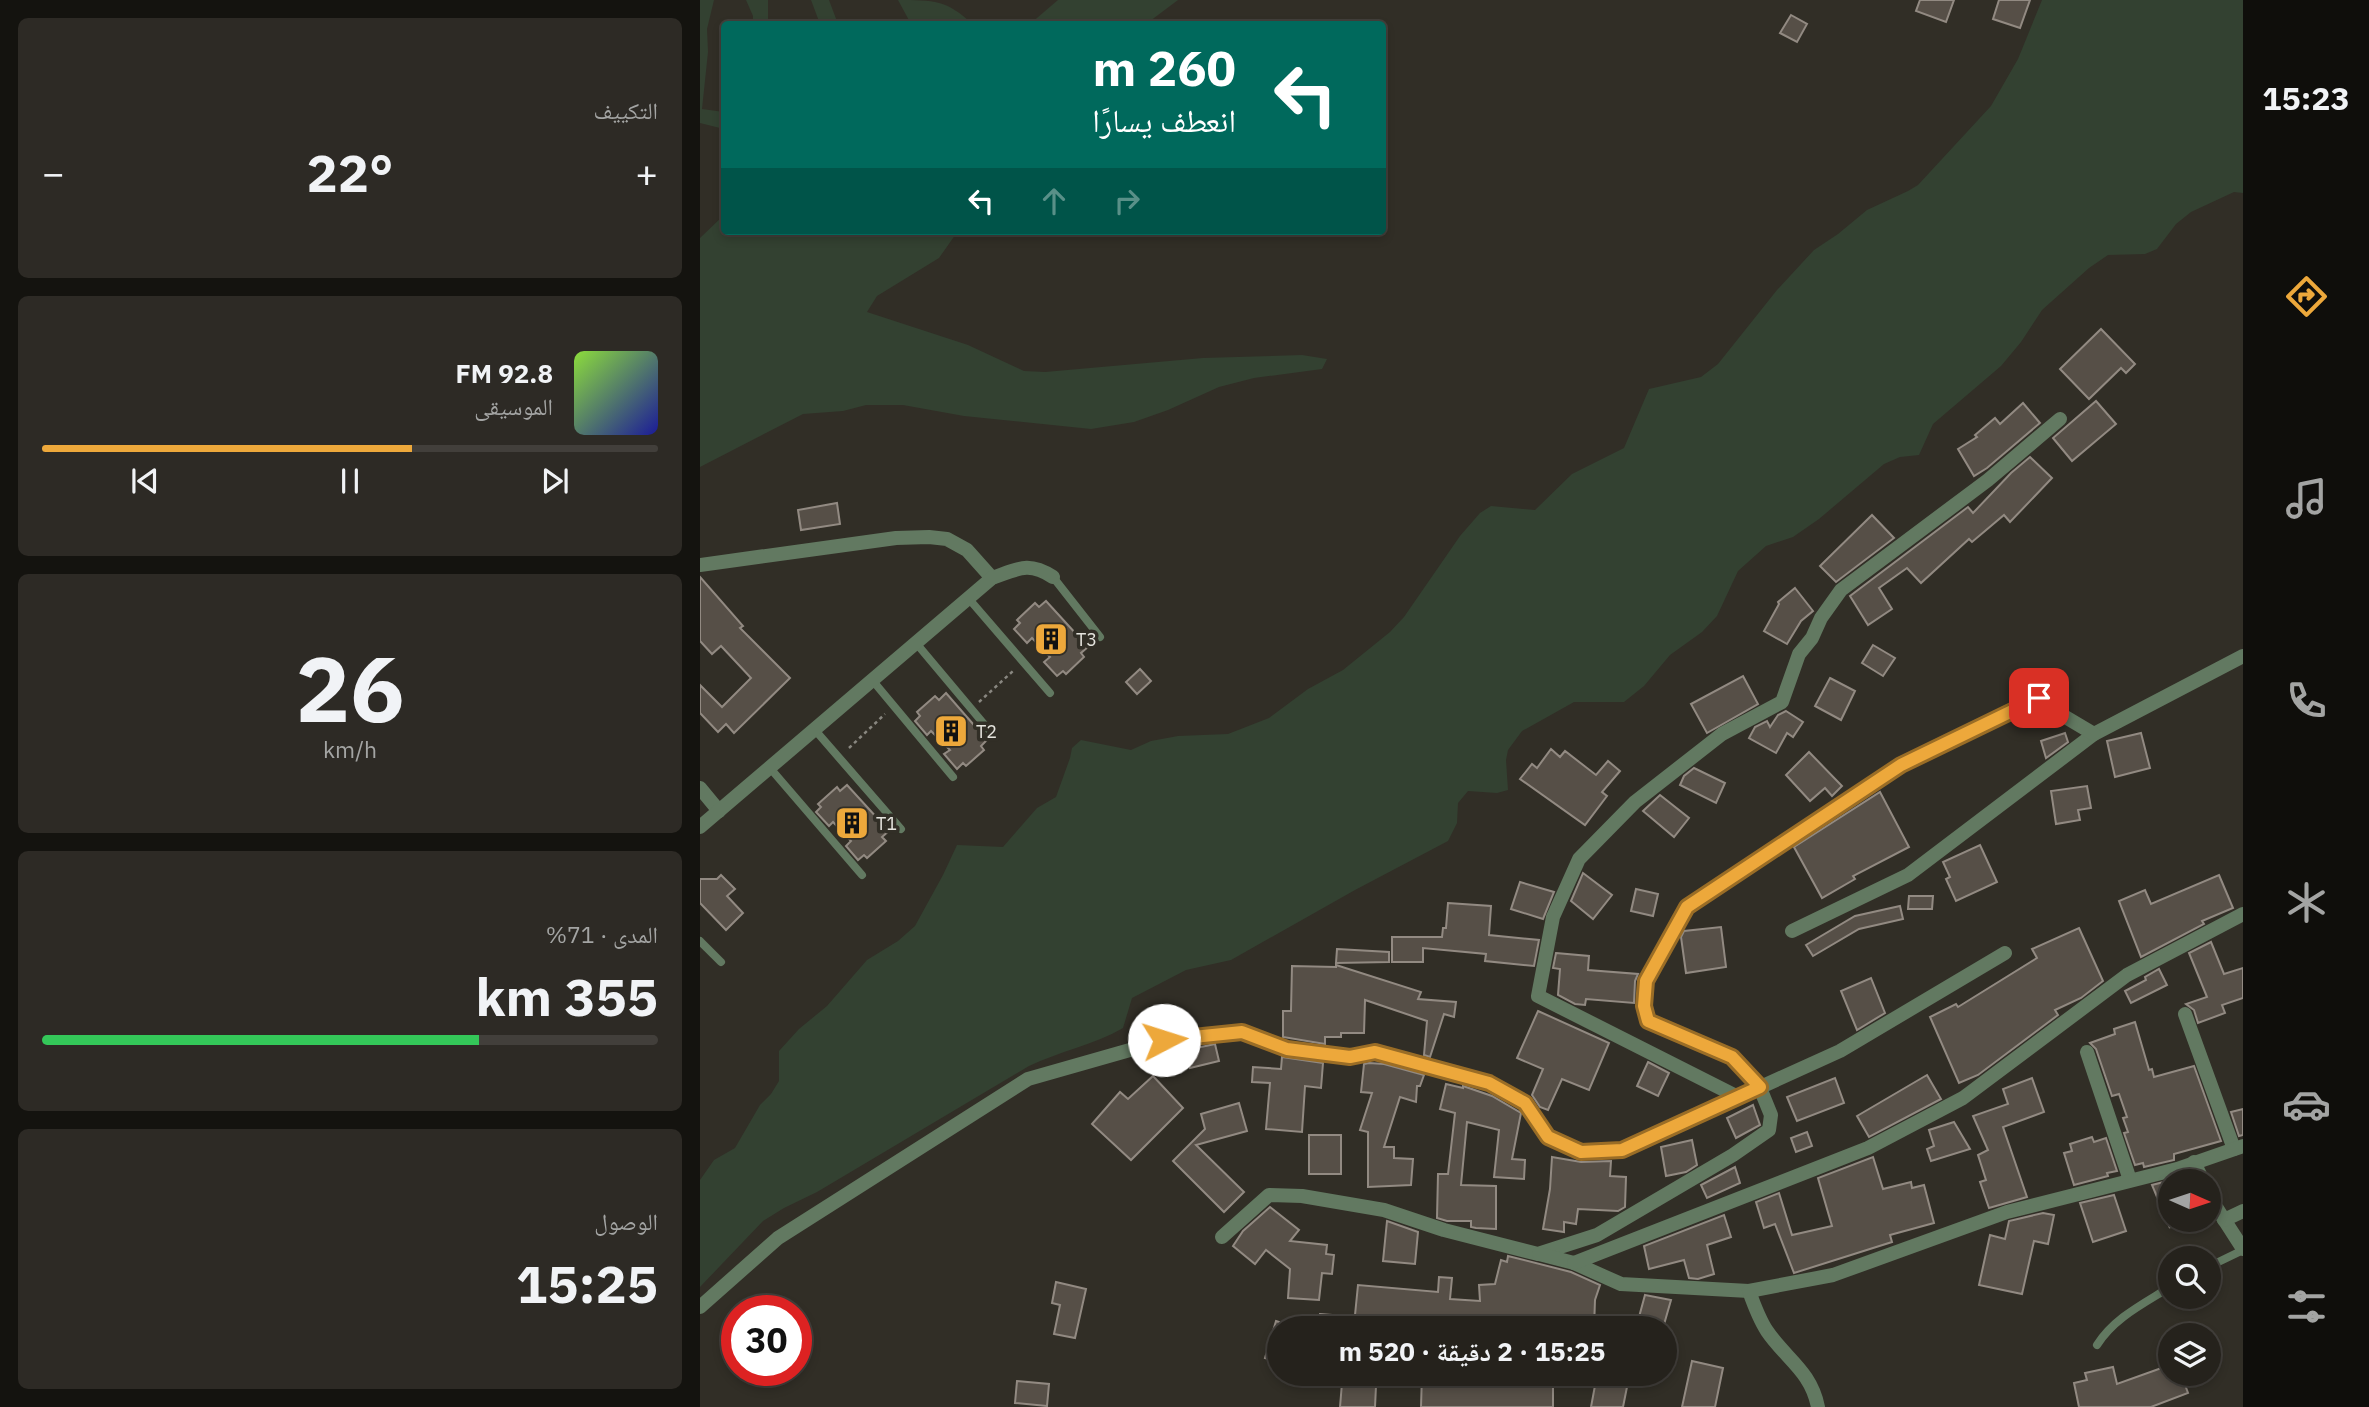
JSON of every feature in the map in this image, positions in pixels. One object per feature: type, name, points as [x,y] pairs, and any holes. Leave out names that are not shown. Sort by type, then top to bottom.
[{"type":"street","points":[[1738,1097],[1538,996],[1553,917],[1579,859],[1635,802],[1700,751],[1722,734],[1782,702],[1799,654],[1841,590],[1988,480],[2060,419]]},
{"type":"street","points":[[700,565],[883,539],[929,537],[947,539],[967,550],[992,578]]},
{"type":"street","points":[[700,827],[992,578],[1027,566],[1040,569],[1053,577]]},
{"type":"street","points":[[1792,931],[1908,875],[2094,734],[2243,656]]},
{"type":"street","points":[[1538,1254],[1597,1234],[1734,1155],[1769,1130],[1770,1115],[1760,1087],[1732,1057],[1648,1021],[1644,1006],[1646,981],[1687,907],[1901,765],[2039,698],[2056,700],[2062,715],[2094,734]]},
{"type":"street","points":[[700,788],[719,811]]},
{"type":"street","points":[[1574,1263],[1868,1148],[1963,1098],[2127,975],[2243,914]]},
{"type":"street","points":[[700,1307],[778,1238],[1028,1079],[1164,1040],[1242,1032],[1287,1049],[1350,1057],[1375,1052],[1489,1083],[1525,1103],[1548,1137],[1581,1152],[1622,1150],[1840,1051],[2005,953]]},
{"type":"street","points":[[1223,1237],[1269,1195],[1301,1196],[1384,1210],[1444,1230],[1574,1263],[1621,1284],[1749,1291],[1833,1275],[2007,1212],[2194,1162],[2238,1147],[2185,1014]]},
{"type":"street","points":[[2087,1052],[2130,1180]]},
{"type":"street","points":[[2194,1162],[2197,1169]]},
{"type":"street","points":[[2224,1220],[2243,1212]]},
{"type":"street","points":[[2221,1215],[2243,1250]]},
{"type":"street","points":[[1749,1291],[1768,1332],[1803,1371],[1815,1391],[1818,1407]]},
{"type":"lane","points":[[1053,577],[1100,637]]},
{"type":"lane","points":[[969,599],[1050,693]]},
{"type":"lane","points":[[916,643],[989,730]]},
{"type":"lane","points":[[873,681],[953,777]]},
{"type":"lane","points":[[815,730],[901,829]]},
{"type":"lane","points":[[770,768],[862,875]]},
{"type":"lane","points":[[700,941],[721,962]]},
{"type":"lane","points":[[2221,1261],[2243,1250]]},
{"type":"lane","points":[[2097,1345],[2105,1332],[2119,1320],[2158,1295]]},
{"type":"path","points":[[971,709],[1023,661]]},
{"type":"path","points":[[839,757],[893,706]]},
{"type":"green space","points":[[700,0],[714,0],[707,29],[708,52],[702,109],[721,112],[721,128],[700,123]]},
{"type":"green space","points":[[746,0],[768,0],[768,21],[753,21]]},
{"type":"green space","points":[[811,0],[829,0],[837,21],[819,21]]},
{"type":"green space","points":[[898,0],[939,3],[955,10],[969,21],[909,21]]},
{"type":"green space","points":[[1058,0],[1178,0],[1150,21],[1034,21]]},
{"type":"green space","points":[[2042,0],[2243,0],[2243,193],[2234,192],[2191,212],[2176,224],[2157,249],[2145,254],[2108,255],[2089,268],[2042,310],[2001,366],[1933,424],[1919,455],[1900,457],[1884,464],[1819,519],[1793,537],[1766,546],[1738,571],[1717,616],[1702,632],[1670,655],[1644,686],[1624,702],[1574,702],[1522,731],[1508,750],[1508,790],[1497,793],[1468,791],[1458,803],[1457,823],[1448,841],[1231,960],[1186,970],[1132,998],[1123,1028],[1029,1066],[817,1192],[784,1208],[763,1221],[700,1287],[700,1180],[714,1160],[735,1148],[760,1105],[779,1081],[779,1051],[799,1029],[827,1006],[867,960],[898,941],[915,926],[957,845],[1003,847],[1037,808],[1056,797],[1072,748],[1081,740],[1131,750],[1151,741],[1178,736],[1228,734],[1269,718],[1308,689],[1343,670],[1390,632],[1404,617],[1460,536],[1480,513],[1491,506],[1535,510],[1572,474],[1624,448],[1649,389],[1701,377],[1718,364],[1777,290],[1814,250],[1867,210],[1918,185],[1991,106],[2018,59]]},
{"type":"green space","points":[[721,218],[721,235],[955,235],[939,258],[877,296],[867,312],[968,345],[1024,371],[1045,372],[1203,358],[1302,355],[1327,359],[1322,369],[1254,378],[1219,387],[1134,422],[1091,429],[964,416],[903,405],[866,405],[843,411],[803,414],[700,467],[700,238]]},
{"type":"building","points":[[1920,0],[1954,0],[1946,22],[1916,11]]},
{"type":"building","points":[[1999,0],[2030,0],[2020,28],[1993,19]]},
{"type":"building","points":[[1791,15],[1807,24],[1797,42],[1780,33]]},
{"type":"building","points":[[2101,329],[2135,364],[2126,373],[2121,368],[2089,399],[2060,369]]},
{"type":"building","points":[[2096,401],[2116,424],[2072,461],[2053,438]]},
{"type":"building","points":[[2023,403],[2040,423],[1974,476],[1958,449],[1977,437],[1975,435],[1995,418],[2000,424]]},
{"type":"building","points":[[2030,457],[2052,478],[2010,522],[2004,515],[1972,542],[1969,539],[1921,583],[1907,568],[1879,588],[1892,609],[1868,625],[1850,596],[1968,507],[1973,513]]},
{"type":"building","points":[[837,503],[840,524],[801,530],[798,510]]},
{"type":"building","points":[[1872,515],[1894,538],[1836,582],[1820,566]]},
{"type":"building","points":[[700,577],[743,626],[740,628],[790,678],[734,733],[726,724],[718,732],[700,713],[700,685],[722,707],[751,678],[721,646],[712,654],[700,641]]},
{"type":"building","points":[[1795,588],[1813,611],[1801,621],[1787,644],[1764,631],[1778,602]]},
{"type":"building","name":"T3","points":[[1046,601],[1088,647],[1081,653],[1084,657],[1066,674],[1063,671],[1057,676],[1044,662],[1050,657],[1032,638],[1027,643],[1014,629],[1020,623],[1017,620],[1035,603],[1039,607]]},
{"type":"building","points":[[1873,645],[1895,658],[1883,676],[1862,663]]},
{"type":"building","points":[[1140,669],[1151,681],[1137,694],[1126,682]]},
{"type":"building","points":[[1743,676],[1758,704],[1707,733],[1691,704]]},
{"type":"building","points":[[1830,678],[1855,691],[1841,720],[1815,706]]},
{"type":"building","name":"T2","points":[[946,693],[987,740],[981,746],[984,750],[966,766],[963,763],[957,769],[944,754],[950,750],[931,731],[927,735],[915,721],[920,716],[917,712],[935,696],[939,700]]},
{"type":"building","points":[[1786,711],[1803,722],[1793,737],[1787,733],[1776,753],[1749,738],[1755,727],[1767,721],[1770,727],[1778,715]]},
{"type":"building","points":[[2065,733],[2068,742],[2046,758],[2041,741]]},
{"type":"building","points":[[2141,733],[2150,768],[2115,777],[2107,741]]},
{"type":"building","points":[[1551,749],[1560,757],[1565,751],[1596,775],[1608,761],[1620,771],[1602,792],[1607,796],[1585,825],[1520,779],[1532,764],[1537,768]]},
{"type":"building","points":[[1809,752],[1842,786],[1832,796],[1825,788],[1810,801],[1786,775]]},
{"type":"building","points":[[1694,768],[1725,783],[1716,803],[1680,785],[1684,776]]},
{"type":"building","name":"T1","points":[[847,785],[889,831],[882,837],[886,841],[867,858],[864,855],[858,860],[846,846],[851,841],[833,822],[829,826],[816,812],[821,807],[818,804],[837,787],[840,791]]},
{"type":"building","points":[[2087,786],[2091,808],[2078,810],[2080,820],[2056,824],[2051,791]]},
{"type":"building","points":[[1880,792],[1909,847],[1853,876],[1855,879],[1822,898],[1794,847]]},
{"type":"building","points":[[1660,795],[1689,818],[1674,837],[1643,811]]},
{"type":"building","points":[[1980,845],[1997,882],[1956,901],[1946,879],[1950,877],[1943,862]]},
{"type":"building","points":[[1583,873],[1612,895],[1593,919],[1571,901]]},
{"type":"building","points":[[721,875],[735,889],[727,896],[743,913],[726,930],[700,903],[700,879],[717,879]]},
{"type":"building","points":[[2219,875],[2233,908],[2202,921],[2204,924],[2141,957],[2119,901],[2145,890],[2151,904]]},
{"type":"building","points":[[1520,882],[1554,892],[1543,919],[1511,909]]},
{"type":"building","points":[[1636,889],[1658,894],[1653,916],[1631,911]]},
{"type":"building","points":[[1909,896],[1933,896],[1932,909],[1908,909]]},
{"type":"building","points":[[1448,903],[1491,906],[1489,935],[1539,940],[1534,966],[1485,961],[1486,954],[1423,948],[1423,962],[1392,962],[1392,937],[1442,937],[1443,928],[1446,928]]},
{"type":"building","points":[[1900,906],[1903,919],[1859,929],[1813,956],[1806,945],[1855,916]]},
{"type":"building","points":[[1721,927],[1726,967],[1686,973],[1681,937],[1684,931]]},
{"type":"building","points":[[2079,928],[2103,981],[2081,998],[2055,1010],[2058,1015],[1978,1075],[1959,1083],[1930,1017],[1956,1004],[1958,1007],[2037,958],[2032,949]]},
{"type":"building","points":[[2211,942],[2224,974],[2243,968],[2243,998],[2222,1005],[2225,1013],[2198,1023],[2194,1010],[2186,1004],[2207,997],[2189,953]]},
{"type":"building","points":[[1337,949],[1389,952],[1389,962],[1336,963]]},
{"type":"building","points":[[1556,953],[1589,956],[1588,970],[1638,974],[1634,1003],[1586,999],[1585,1005],[1575,1004],[1558,995],[1560,969],[1553,968]]},
{"type":"building","points":[[1336,965],[1421,992],[1418,999],[1456,1002],[1454,1017],[1444,1014],[1430,1057],[1424,1055],[1427,1021],[1365,1000],[1364,1033],[1341,1033],[1341,1037],[1325,1037],[1325,1044],[1283,1037],[1283,1011],[1291,1011],[1292,966]]},
{"type":"building","points":[[2159,969],[2167,985],[2131,1003],[2125,991],[2146,980],[2145,977]]},
{"type":"building","points":[[1871,978],[1885,1013],[1857,1030],[1841,991]]},
{"type":"building","points":[[1538,1011],[1609,1043],[1589,1090],[1562,1079],[1548,1110],[1540,1107],[1532,1095],[1543,1069],[1517,1058]]},
{"type":"building","points":[[2135,1022],[2149,1070],[2152,1069],[2154,1077],[2194,1066],[2221,1141],[2174,1154],[2174,1160],[2144,1167],[2143,1163],[2135,1165],[2124,1133],[2128,1132],[2123,1118],[2127,1117],[2119,1094],[2112,1096],[2096,1049],[2090,1043],[2115,1034],[2114,1029]]},
{"type":"building","points":[[1215,1044],[1219,1061],[1190,1068],[1187,1050]]},
{"type":"building","points":[[1282,1057],[1323,1063],[1321,1088],[1305,1086],[1302,1132],[1266,1129],[1270,1083],[1252,1082],[1253,1067],[1281,1069]]},
{"type":"building","points":[[1648,1062],[1669,1073],[1658,1096],[1637,1086]]},
{"type":"building","points":[[1364,1064],[1384,1064],[1424,1075],[1420,1086],[1417,1086],[1416,1102],[1400,1097],[1384,1147],[1394,1147],[1394,1158],[1413,1159],[1411,1185],[1368,1187],[1368,1132],[1360,1130],[1372,1093],[1361,1092]]},
{"type":"building","points":[[1927,1075],[1941,1099],[1869,1137],[1857,1116]]},
{"type":"building","points":[[1153,1076],[1183,1108],[1131,1160],[1092,1124],[1120,1092],[1128,1099]]},
{"type":"building","points":[[1835,1078],[1844,1103],[1797,1121],[1787,1097]]},
{"type":"building","points":[[2032,1078],[2044,1112],[2003,1127],[2027,1197],[1989,1208],[1980,1182],[1986,1180],[1978,1155],[1988,1150],[1973,1116],[2008,1104],[2003,1089]]},
{"type":"building","points":[[1446,1084],[1463,1086],[1492,1096],[1521,1113],[1512,1159],[1525,1160],[1524,1179],[1494,1177],[1499,1130],[1467,1122],[1461,1185],[1496,1186],[1496,1229],[1471,1227],[1471,1221],[1447,1221],[1437,1218],[1438,1174],[1448,1174],[1455,1113],[1440,1109]]},
{"type":"building","points":[[1239,1103],[1247,1131],[1196,1145],[1244,1192],[1224,1212],[1173,1161],[1205,1129],[1201,1114]]},
{"type":"building","points":[[1753,1105],[1760,1125],[1736,1138],[1727,1118]]},
{"type":"building","points":[[2243,1109],[2243,1135],[2239,1136],[2231,1112]]},
{"type":"building","points":[[1954,1122],[1970,1149],[1931,1161],[1927,1149],[1934,1146],[1929,1130]]},
{"type":"building","points":[[1807,1132],[1812,1146],[1796,1152],[1791,1138]]},
{"type":"building","points":[[1309,1135],[1341,1135],[1341,1174],[1309,1174]]},
{"type":"building","points":[[2092,1137],[2094,1142],[2106,1138],[2117,1171],[2074,1185],[2064,1153],[2072,1151],[2070,1144]]},
{"type":"building","points":[[1692,1140],[1697,1165],[1686,1172],[1666,1176],[1661,1147]]},
{"type":"building","points":[[1552,1157],[1581,1162],[1611,1161],[1610,1176],[1626,1177],[1625,1207],[1618,1211],[1578,1209],[1576,1224],[1564,1222],[1564,1232],[1543,1229]]},
{"type":"building","points":[[1873,1157],[1883,1189],[1911,1182],[1912,1188],[1924,1185],[1934,1223],[1890,1235],[1892,1242],[1794,1273],[1775,1224],[1764,1228],[1756,1202],[1779,1193],[1792,1235],[1832,1226],[1818,1178]]},
{"type":"building","points":[[1735,1167],[1740,1183],[1707,1198],[1701,1185]]},
{"type":"building","points":[[2158,1183],[2158,1199],[2152,1185]]},
{"type":"building","points":[[2114,1195],[2126,1231],[2093,1242],[2080,1203]]},
{"type":"building","points":[[1270,1207],[1299,1230],[1290,1241],[1327,1245],[1326,1254],[1334,1255],[1332,1274],[1322,1273],[1319,1300],[1288,1298],[1290,1269],[1266,1250],[1255,1264],[1233,1246],[1243,1231]]},
{"type":"building","points":[[2043,1213],[2054,1215],[2048,1244],[2034,1241],[2022,1294],[1979,1285],[1990,1235],[2005,1239],[2009,1221]]},
{"type":"building","points":[[1724,1215],[1731,1237],[1707,1245],[1714,1274],[1698,1279],[1689,1278],[1684,1260],[1649,1269],[1644,1246]]},
{"type":"building","points":[[1387,1221],[1418,1232],[1415,1264],[1383,1261]]},
{"type":"building","points":[[1508,1256],[1571,1272],[1600,1285],[1595,1300],[1594,1316],[1355,1315],[1358,1285],[1438,1292],[1439,1277],[1452,1278],[1450,1299],[1480,1301],[1479,1285],[1495,1284],[1501,1260],[1507,1262]]},
{"type":"building","points":[[1056,1282],[1086,1289],[1075,1338],[1054,1334],[1060,1305],[1052,1303]]},
{"type":"building","points":[[1645,1295],[1671,1300],[1666,1316],[1639,1316]]},
{"type":"building","points":[[1692,1361],[1723,1368],[1715,1407],[1682,1407]]},
{"type":"building","points":[[2113,1367],[2117,1384],[2158,1369],[2158,1386],[2185,1386],[2188,1393],[2151,1407],[2079,1407],[2074,1383],[2087,1380],[2085,1373]]},
{"type":"building","points":[[1017,1381],[1049,1384],[1047,1406],[1015,1403]]},
{"type":"building","points":[[1342,1386],[1376,1386],[1375,1407],[1340,1407]]},
{"type":"building","points":[[1422,1386],[1553,1386],[1553,1407],[1421,1407]]},
{"type":"building","points":[[1595,1386],[1627,1386],[1623,1407],[1591,1407]]},
{"type":"place","name":"T3","points":[[1051,639]]},
{"type":"place","name":"T2","points":[[951,731]]},
{"type":"place","name":"T1","points":[[852,823]]},
{"type":"route","points":[[1164,1040],[1242,1032],[1287,1049],[1350,1057],[1375,1052],[1489,1083],[1525,1103],[1548,1137],[1581,1152],[1622,1150],[1760,1087],[1732,1057],[1648,1021],[1644,1006],[1646,981],[1687,907],[1901,765],[2039,698]]}]
